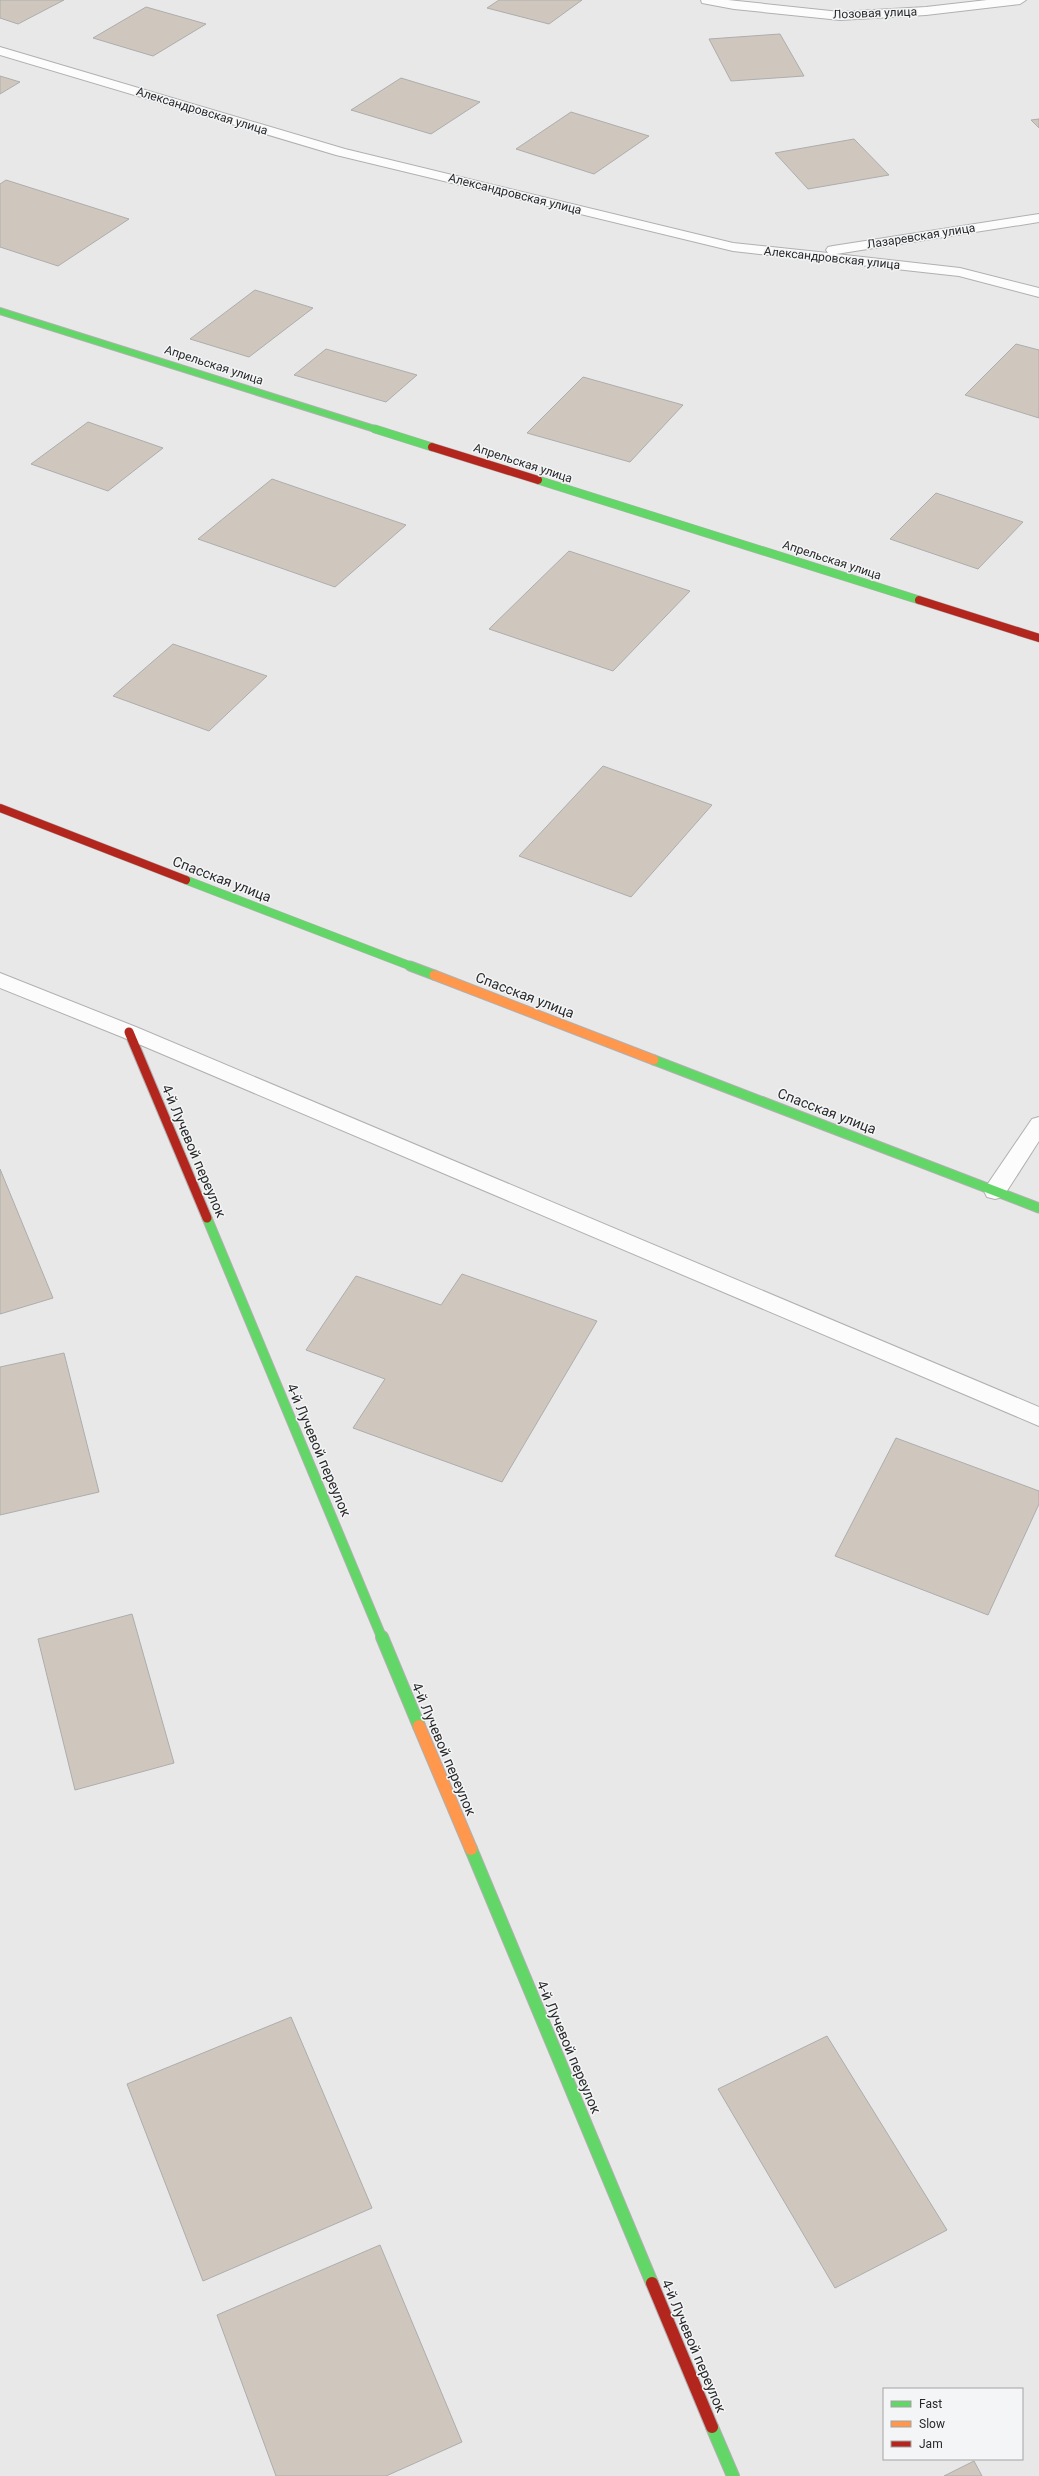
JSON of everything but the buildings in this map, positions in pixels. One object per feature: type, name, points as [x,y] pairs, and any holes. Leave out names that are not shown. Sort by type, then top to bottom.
[{"type":"street","name":"Лозовая улица","points":[[707,0],[734,6],[840,16],[926,11],[1020,0]]},
{"type":"street","name":"Александровская улица","points":[[0,51],[341,152],[733,247],[960,272],[1039,293]]},
{"type":"street","name":"Лазаревская улица","points":[[803,254],[1039,218]]},
{"type":"street","name":"Апрельская улица","points":[[0,311],[1039,638]]},
{"type":"street","name":"Спасская улица","points":[[0,808],[1039,1208]]},
{"type":"street","points":[[0,980],[129,1032],[1039,1417]]},
{"type":"street","name":"4-й Лучевой переулок","points":[[129,1032],[733,2476]]},
{"type":"street","points":[[995,1191],[1039,1124]]},
{"type":"traffic: fast","points":[[0,311],[432,447]]},
{"type":"traffic: fast","points":[[538,480],[919,600]]},
{"type":"traffic: fast","points":[[186,880],[434,975]]},
{"type":"traffic: fast","points":[[654,1060],[1039,1208]]},
{"type":"traffic: fast","points":[[207,1218],[419,1726]]},
{"type":"traffic: fast","points":[[471,1849],[652,2283]]},
{"type":"traffic: fast","points":[[712,2427],[733,2476]]},
{"type":"traffic: slow","points":[[434,975],[654,1060]]},
{"type":"traffic: slow","points":[[419,1726],[471,1849]]},
{"type":"traffic: jam","points":[[432,447],[538,480]]},
{"type":"traffic: jam","points":[[919,600],[1039,638]]},
{"type":"traffic: jam","points":[[0,808],[186,880]]},
{"type":"traffic: jam","points":[[129,1032],[207,1218]]},
{"type":"traffic: jam","points":[[652,2283],[712,2427]]}]
